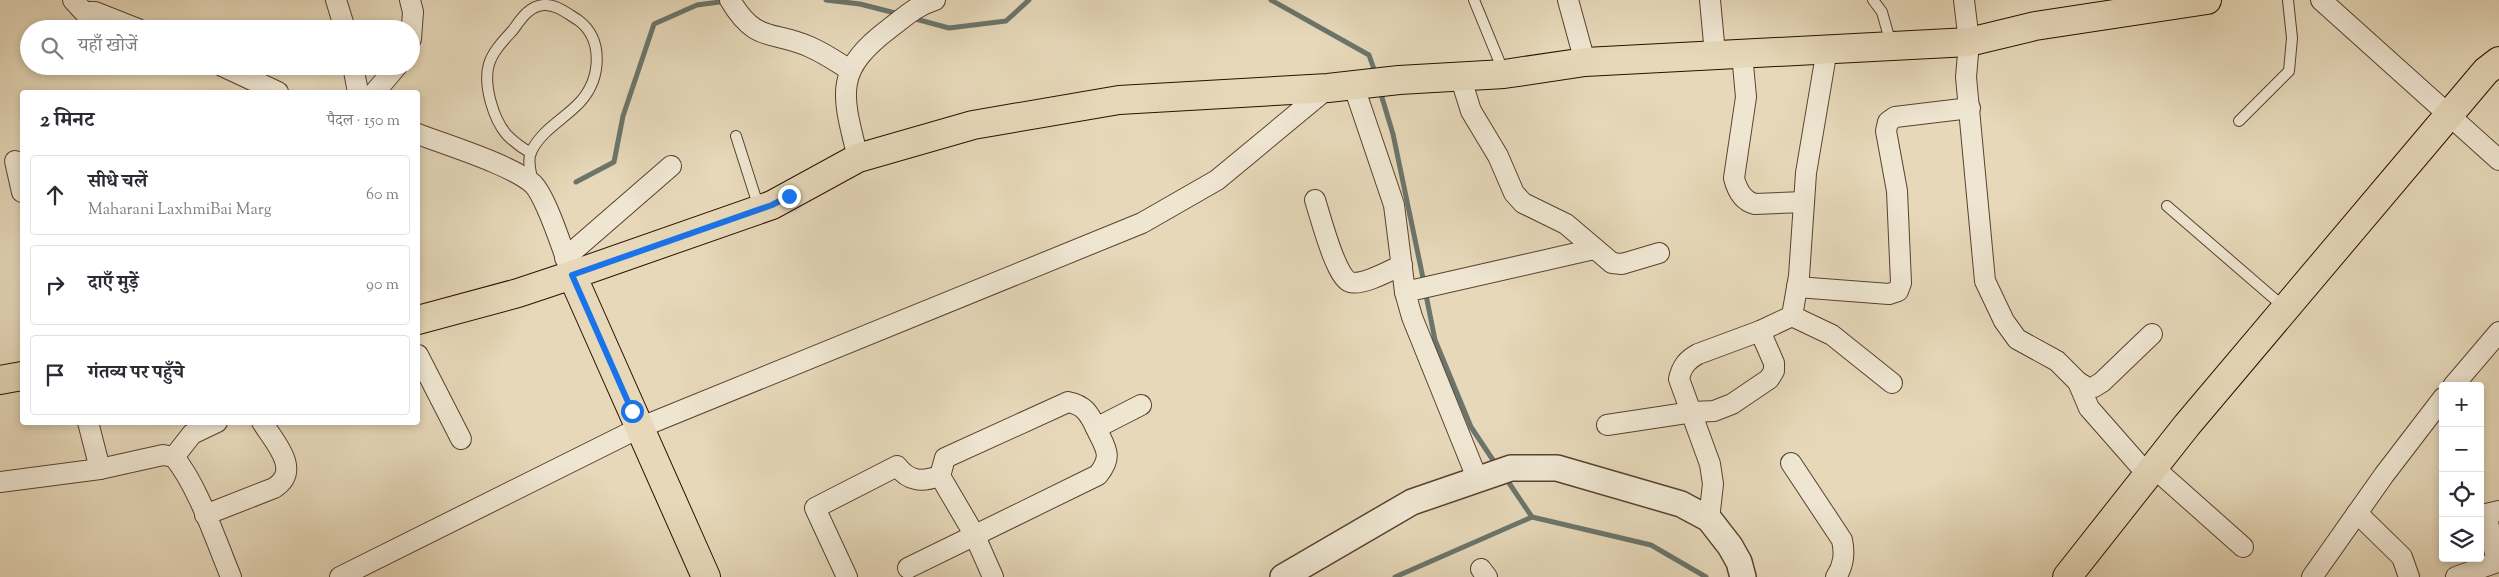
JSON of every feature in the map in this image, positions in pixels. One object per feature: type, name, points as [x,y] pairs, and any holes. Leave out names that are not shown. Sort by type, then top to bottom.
[{"type":"main road","points":[[420,319],[518,293],[568,267],[772,205],[858,158],[973,125],[1119,100],[1504,74],[1585,62],[1891,44],[1969,42],[2035,26],[2207,0]]},
{"type":"main road","points":[[2067,577],[2150,471],[2285,309],[2450,116],[2486,71],[2499,61]]},
{"type":"main road","points":[[568,267],[706,577]]},
{"type":"main road","points":[[0,380],[20,376]]},
{"type":"street","points":[[73,0],[84,12],[94,6],[121,20]]},
{"type":"street","points":[[336,0],[342,20]]},
{"type":"street","points":[[410,0],[413,12],[412,20]]},
{"type":"street","points":[[858,158],[845,108],[846,78],[862,52],[921,4],[935,0]]},
{"type":"street","points":[[1568,0],[1585,62]]},
{"type":"street","points":[[1710,0],[1715,54]]},
{"type":"street","points":[[1964,0],[1969,42],[1966,77],[1985,281],[1992,299],[2017,339],[2057,361],[2078,382],[2088,388],[2094,388],[2102,382],[2152,334]]},
{"type":"street","points":[[2321,0],[2499,160]]},
{"type":"street","points":[[732,4],[754,28],[768,36],[809,46],[850,70]]},
{"type":"street","points":[[1792,316],[1797,288],[1806,172],[1827,49]]},
{"type":"street","points":[[1742,54],[1746,97],[1734,178],[1737,188],[1748,202],[1755,204],[1804,202]]},
{"type":"street","points":[[241,75],[274,90]]},
{"type":"street","points":[[355,75],[358,90]]},
{"type":"street","points":[[377,90],[389,75]]},
{"type":"street","points":[[1460,76],[1471,111],[1498,156],[1514,193],[1523,203],[1566,224],[1594,250],[1612,263],[1622,264],[1659,253]]},
{"type":"street","points":[[351,575],[639,428],[1142,223],[1217,180],[1349,85],[1394,205],[1405,292],[1412,317],[1494,473]]},
{"type":"street","points":[[1797,288],[1889,294],[1898,291],[1901,283],[1897,191],[1886,131],[1888,122],[1895,118],[1970,108]]},
{"type":"street","points":[[420,135],[518,174],[534,185],[542,200],[568,267],[671,166]]},
{"type":"street","points":[[15,161],[20,183]]},
{"type":"street","points":[[1314,200],[1337,265],[1344,279],[1351,282],[1360,282],[1402,266]]},
{"type":"street","points":[[1405,292],[1594,250]]},
{"type":"street","points":[[1709,519],[1712,477],[1710,464],[1679,379],[1682,368],[1688,359],[1760,331],[1792,316],[1832,334],[1892,383]]},
{"type":"street","points":[[1606,426],[1692,412],[1714,411],[1732,404],[1769,379],[1774,371],[1774,363],[1760,331]]},
{"type":"street","points":[[2456,382],[2499,332]]},
{"type":"street","points":[[420,359],[461,439]]},
{"type":"street","points":[[2078,382],[2089,408],[2150,471],[2243,547]]},
{"type":"street","points":[[908,568],[974,534],[1098,475],[1106,464],[1108,455],[1089,413],[1079,404],[1068,402],[945,458],[940,476],[974,534],[993,577]]},
{"type":"street","points":[[2312,577],[2384,475],[2439,403]]},
{"type":"street","points":[[1096,428],[1141,405]]},
{"type":"street","points":[[89,425],[100,469]]},
{"type":"street","points":[[174,456],[192,434],[211,425]]},
{"type":"street","points":[[205,515],[274,488],[284,482],[288,472],[284,456],[264,425]]},
{"type":"street","points":[[0,482],[100,469],[163,455],[174,456],[181,465],[205,515],[231,577]]},
{"type":"street","points":[[1791,463],[1842,540],[1845,554],[1843,565],[1836,577]]},
{"type":"street","points":[[847,577],[815,508],[896,466],[903,475],[917,481],[940,476]]},
{"type":"street","points":[[1283,577],[1412,502],[1494,473],[1557,468],[1586,474],[1681,504],[1709,519],[1730,546],[1739,562],[1743,577]]},
{"type":"street","points":[[2456,577],[2498,562],[2486,514],[2499,511]]},
{"type":"street","points":[[2357,514],[2402,557],[2409,577]]},
{"type":"lane","points":[[1474,0],[1504,74]]},
{"type":"lane","points":[[1872,0],[1882,12],[1891,44]]},
{"type":"lane","points":[[2238,122],[2289,71],[2292,38],[2288,0]]},
{"type":"lane","points":[[531,153],[506,134],[498,121],[486,81],[489,63],[496,50],[532,7],[545,4],[563,10],[583,24],[592,37],[597,63],[594,77],[582,100],[546,131],[531,153],[530,166],[534,185]]},
{"type":"lane","points":[[736,136],[759,209]]},
{"type":"lane","points":[[2167,206],[2285,309]]},
{"type":"waterway","points":[[826,0],[860,4],[899,14]]},
{"type":"waterway","points":[[912,18],[949,28],[1006,21],[1029,0]]},
{"type":"waterway","points":[[1271,0],[1369,55],[1376,75]]},
{"type":"waterway","points":[[576,182],[614,162],[623,116],[654,24],[697,5],[727,1]]},
{"type":"waterway","points":[[1380,91],[1393,134],[1423,278]]},
{"type":"waterway","points":[[1426,295],[1435,340],[1471,427],[1497,466]]},
{"type":"waterway","points":[[1505,477],[1532,517]]},
{"type":"waterway","points":[[1395,577],[1532,517],[1651,545],[1706,577]]},
{"type":"route","points":[[632,411],[572,275],[772,205],[789,196]]}]
